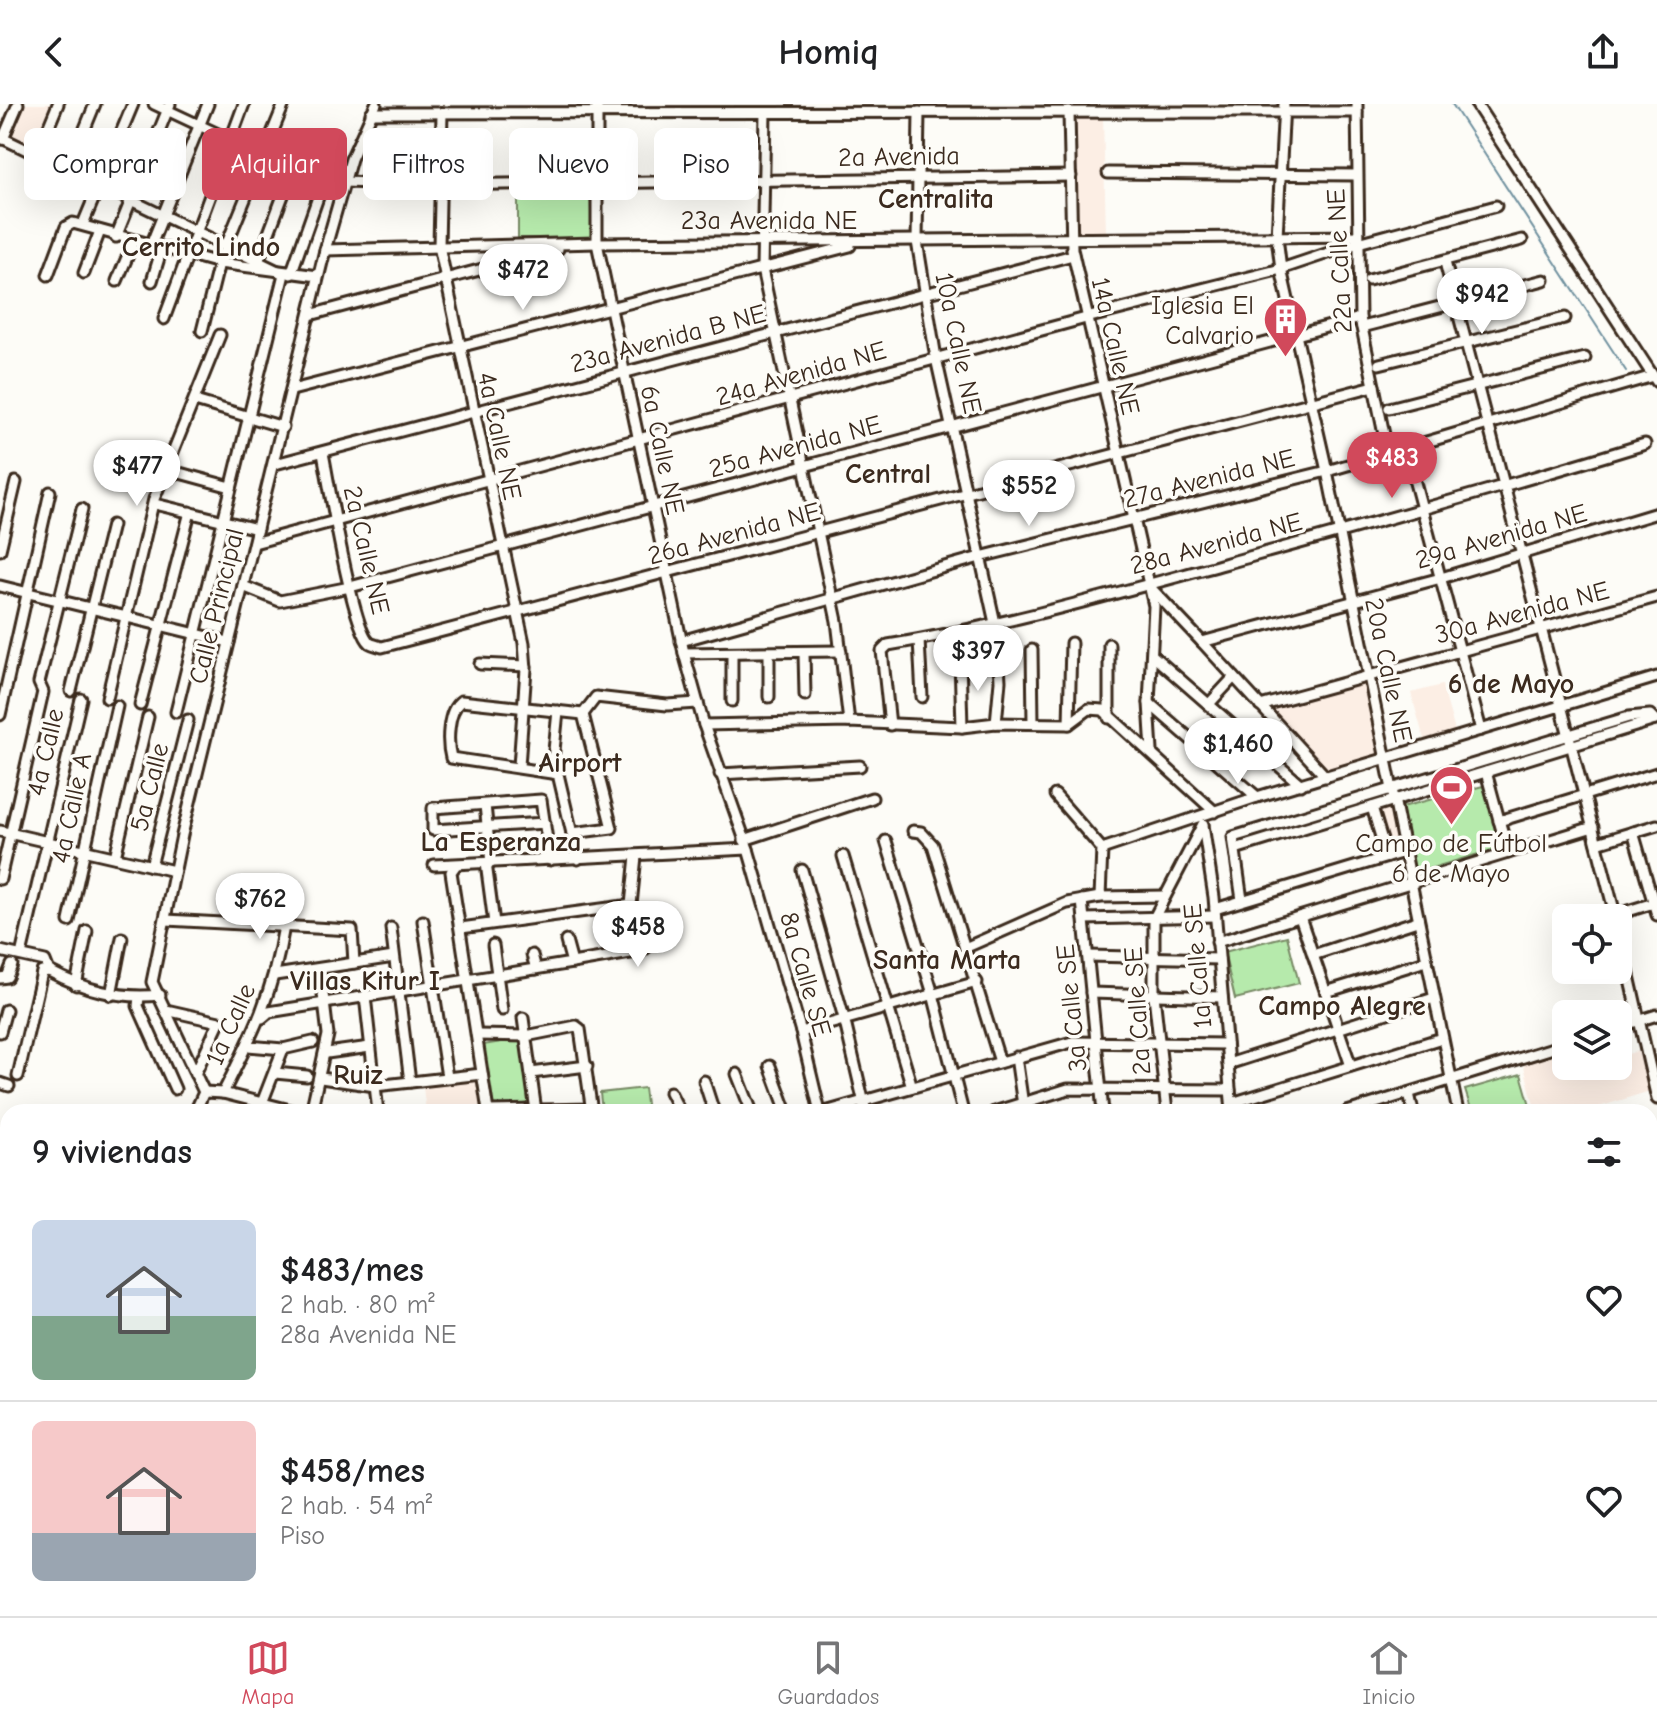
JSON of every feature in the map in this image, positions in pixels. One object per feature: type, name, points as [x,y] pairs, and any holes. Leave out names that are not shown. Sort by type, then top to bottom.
[{"type":"street","points":[[18,104],[2,138],[24,149]]},
{"type":"street","points":[[48,128],[58,104]]},
{"type":"street","points":[[85,128],[95,104]]},
{"type":"street","points":[[123,128],[133,104]]},
{"type":"street","points":[[154,104],[168,107],[206,128]]},
{"type":"street","points":[[151,245],[208,104]]},
{"type":"street","points":[[235,128],[244,104]]},
{"type":"street","points":[[274,128],[284,104]]},
{"type":"street","points":[[1476,104],[1655,379]]},
{"type":"street","points":[[160,128],[168,107]]},
{"type":"street","points":[[373,107],[445,110],[741,108],[765,113],[779,108],[919,112],[958,108],[1357,108]]},
{"type":"street","name":"Calle Principal","points":[[347,173],[373,107]]},
{"type":"street","name":"20a Calle NE","points":[[1283,108],[1277,237],[1281,269],[1327,471],[1457,1104]]},
{"type":"street","name":"22a Calle NE","points":[[1357,108],[1361,322],[1388,454]]},
{"type":"street","name":"14a Calle NE","points":[[1065,109],[1073,255],[1154,606],[1149,703],[1152,751]]},
{"type":"street","name":"10a Calle NE","points":[[919,112],[917,241],[923,292],[995,625],[1000,681],[996,723]]},
{"type":"street","points":[[765,113],[762,269],[802,468],[833,600],[849,722]]},
{"type":"street","points":[[1108,173],[1278,177],[1357,175]]},
{"type":"street","name":"2a Avenida","points":[[638,181],[1071,176]]},
{"type":"street","points":[[83,224],[93,200]]},
{"type":"street","points":[[116,237],[131,200],[288,274]]},
{"type":"street","points":[[164,319],[207,200]]},
{"type":"street","points":[[202,331],[219,263],[245,200]]},
{"type":"street","points":[[258,262],[281,200]]},
{"type":"street","points":[[176,712],[231,487],[288,274],[316,200]]},
{"type":"street","name":"Calle Principal","points":[[204,1092],[152,982],[174,871],[338,200]]},
{"type":"street","name":"4a Calle NE","points":[[440,200],[439,246],[445,280],[518,613],[526,666],[519,766]]},
{"type":"street","name":"6a Calle NE","points":[[597,200],[597,243],[652,508],[684,653],[720,774]]},
{"type":"street","points":[[1358,240],[1496,206]]},
{"type":"street","points":[[48,275],[69,224],[83,224],[116,237],[219,263],[318,276]]},
{"type":"street","points":[[84,273],[100,231]]},
{"type":"street","name":"23a Avenida NE","points":[[325,250],[597,243],[1072,238],[1277,237],[1358,240]]},
{"type":"street","name":"24a Avenida NE","points":[[254,543],[936,358],[1281,269],[1358,240]]},
{"type":"street","points":[[1369,280],[1522,240]]},
{"type":"street","points":[[117,281],[134,241]]},
{"type":"street","points":[[292,390],[610,305],[864,242]]},
{"type":"street","points":[[310,315],[573,245]]},
{"type":"street","points":[[152,281],[162,248]]},
{"type":"street","name":"23a Avenida B NE","points":[[275,464],[1073,255]]},
{"type":"street","points":[[1445,262],[1544,630],[1613,904]]},
{"type":"street","points":[[1361,322],[1456,303],[1544,280]]},
{"type":"street","points":[[1379,364],[1565,318]]},
{"type":"street","name":"25a Avenida NE","points":[[243,586],[280,601],[350,587],[802,468],[953,424],[1361,322]]},
{"type":"street","points":[[107,698],[165,469],[220,335]]},
{"type":"street","points":[[1389,408],[1585,358]]},
{"type":"street","name":"27a Avenida NE","points":[[681,641],[980,557],[1327,471],[1487,423],[1655,379]]},
{"type":"street","name":"26a Avenida NE","points":[[382,647],[1374,386]]},
{"type":"street","points":[[195,401],[283,427]]},
{"type":"street","name":"28a Avenida NE","points":[[890,725],[882,651],[888,645],[995,625],[1147,585],[1506,487],[1645,444]]},
{"type":"street","points":[[1406,449],[1481,730]]},
{"type":"street","name":"2a Calle NE","points":[[323,453],[350,587],[364,634],[371,644],[382,647]]},
{"type":"street","points":[[165,469],[231,487]]},
{"type":"street","points":[[0,550],[16,482]]},
{"type":"street","points":[[0,715],[50,492]]},
{"type":"street","points":[[155,504],[257,529]]},
{"type":"street","points":[[0,879],[5,832],[43,692],[39,683],[82,509]]},
{"type":"street","points":[[140,705],[190,512]]},
{"type":"street","name":"29a Avenida NE","points":[[1202,642],[1441,578],[1657,513]]},
{"type":"street","points":[[71,691],[112,525]]},
{"type":"street","points":[[1147,585],[1326,777]]},
{"type":"street","points":[[0,586],[229,642]]},
{"type":"street","name":"30a Avenida NE","points":[[1260,706],[1657,597]]},
{"type":"street","points":[[919,640],[922,697]]},
{"type":"street","points":[[1069,724],[1071,643]]},
{"type":"street","points":[[1109,644],[1109,718]]},
{"type":"street","points":[[1032,650],[1033,723]]},
{"type":"street","points":[[684,653],[841,651]]},
{"type":"street","points":[[769,653],[769,697]]},
{"type":"street","points":[[804,653],[805,695]]},
{"type":"street","points":[[732,654],[732,701]]},
{"type":"street","points":[[1152,655],[1301,785]]},
{"type":"street","points":[[960,659],[962,727]]},
{"type":"street","points":[[480,664],[526,666]]},
{"type":"street","points":[[1209,704],[1234,677]]},
{"type":"street","points":[[1102,849],[1203,821],[1215,812],[1257,797],[1657,677]]},
{"type":"street","points":[[583,714],[596,697],[667,705],[698,703]]},
{"type":"street","name":"4a Calle","points":[[21,955],[81,699]]},
{"type":"street","points":[[578,859],[558,774],[552,770],[451,758],[449,749],[452,711],[461,701],[583,714]]},
{"type":"street","points":[[1149,703],[1257,797]]},
{"type":"street","name":"4a Calle A","points":[[69,921],[117,706]]},
{"type":"street","points":[[704,725],[849,722],[962,727],[996,723],[1069,724],[1089,709],[1103,710],[1152,751],[1215,812]]},
{"type":"street","points":[[552,770],[558,711]]},
{"type":"street","points":[[572,833],[612,828],[583,714]]},
{"type":"street","points":[[1235,849],[1656,722],[1650,715],[1629,717],[1233,837],[1242,900]]},
{"type":"street","points":[[115,857],[148,717]]},
{"type":"street","name":"5a Calle","points":[[151,866],[188,720]]},
{"type":"street","points":[[720,774],[860,766]]},
{"type":"street","points":[[1486,772],[1508,853]]},
{"type":"street","points":[[1499,821],[1657,773]]},
{"type":"street","name":"8a Calle SE","points":[[720,774],[746,845],[820,1104]]},
{"type":"street","points":[[1055,795],[1102,849],[1100,897]]},
{"type":"street","points":[[434,865],[636,856],[746,845],[872,798]]},
{"type":"street","points":[[545,823],[433,830],[433,808],[541,800],[545,823],[550,860]]},
{"type":"street","points":[[485,805],[494,923]]},
{"type":"street","points":[[1372,807],[1387,857]]},
{"type":"street","name":"2a Calle SE","points":[[1166,1104],[1154,995],[1154,918],[1203,821]]},
{"type":"street","name":"1a Calle SE","points":[[1203,821],[1215,912],[1232,1104]]},
{"type":"street","points":[[1597,843],[1657,825]]},
{"type":"street","points":[[1217,942],[1593,827]]},
{"type":"street","points":[[913,831],[921,832],[933,845],[1000,1062]]},
{"type":"street","points":[[5,832],[174,871]]},
{"type":"street","points":[[1633,832],[1657,915]]},
{"type":"street","points":[[886,841],[933,994],[961,1104]]},
{"type":"street","points":[[1084,919],[1154,918],[1215,912],[1242,900],[1404,852]]},
{"type":"street","points":[[461,928],[631,905],[636,856]]},
{"type":"street","points":[[843,856],[912,1087]]},
{"type":"street","points":[[456,865],[451,872],[487,1104]]},
{"type":"street","points":[[802,870],[865,1104]]},
{"type":"street","points":[[967,947],[1082,900],[1165,896]]},
{"type":"street","name":"3a Calle SE","points":[[1082,900],[1102,1104]]},
{"type":"street","points":[[1632,910],[1655,902]]},
{"type":"street","points":[[1300,917],[1351,1066]]},
{"type":"street","points":[[166,920],[352,930],[354,963]]},
{"type":"street","points":[[423,921],[447,1077]]},
{"type":"street","points":[[1313,955],[1417,921]]},
{"type":"street","name":"1a Calle","points":[[223,1093],[266,1012],[284,926]]},
{"type":"street","points":[[391,928],[410,1082]]},
{"type":"street","points":[[76,985],[87,931]]},
{"type":"street","points":[[266,1012],[642,951],[647,947],[644,931]]},
{"type":"street","points":[[111,995],[122,938]]},
{"type":"street","points":[[566,941],[572,963]]},
{"type":"street","points":[[493,945],[502,1010]]},
{"type":"street","points":[[0,951],[45,961],[49,971]]},
{"type":"street","points":[[532,955],[536,969]]},
{"type":"street","points":[[1088,956],[1219,959]]},
{"type":"street","points":[[275,975],[394,957]]},
{"type":"street","points":[[1326,992],[1426,961]]},
{"type":"street","points":[[0,978],[7,977],[12,965]]},
{"type":"street","points":[[313,1104],[327,1053],[320,969]]},
{"type":"street","points":[[18,1076],[42,972],[49,971],[76,985],[111,995],[160,995]]},
{"type":"street","points":[[801,1032],[977,982]]},
{"type":"street","points":[[1630,984],[1657,1099]]},
{"type":"street","points":[[1091,993],[1222,997]]},
{"type":"street","points":[[365,996],[377,1104]]},
{"type":"street","points":[[139,997],[138,1006],[175,1089]]},
{"type":"street","points":[[1228,1064],[1434,998]]},
{"type":"street","points":[[0,1032],[6,1010]]},
{"type":"street","points":[[166,1010],[219,1022],[195,1074]]},
{"type":"street","points":[[1632,1023],[1657,1015]]},
{"type":"street","points":[[523,1018],[535,1104]]},
{"type":"street","points":[[477,1035],[526,1036],[576,1026],[580,1029],[591,1104]]},
{"type":"street","points":[[1243,1104],[1442,1038]]},
{"type":"street","points":[[870,1104],[912,1087],[1044,1047],[1096,1040],[1226,1044]]},
{"type":"street","points":[[248,1046],[283,1049],[313,1042]]},
{"type":"street","points":[[327,1053],[370,1047]]},
{"type":"street","points":[[262,1103],[283,1049]]},
{"type":"street","points":[[1382,1104],[1552,1049]]},
{"type":"street","points":[[1016,1057],[1022,1104]]},
{"type":"street","points":[[531,1073],[587,1066]]},
{"type":"street","points":[[770,1066],[784,1104]]},
{"type":"street","points":[[275,1073],[307,1076]]},
{"type":"street","points":[[321,1078],[375,1086],[482,1074]]},
{"type":"street","points":[[737,1074],[749,1104]]},
{"type":"street","points":[[704,1081],[711,1104]]},
{"type":"street","points":[[1032,1104],[1068,1089],[1230,1090]]},
{"type":"street","points":[[199,1104],[204,1092],[223,1093],[266,1104]]},
{"type":"street","points":[[670,1092],[676,1104]]},
{"type":"street","points":[[1409,1093],[1411,1104]]},
{"type":"shaded area","points":[[21,104],[54,104],[44,128],[24,128],[24,145],[7,138]]},
{"type":"shaded area","points":[[1072,117],[1103,117],[1106,232],[1075,231]]},
{"type":"shaded area","points":[[1364,682],[1381,754],[1325,769],[1271,708]]},
{"type":"shaded area","points":[[1442,685],[1455,731],[1424,739],[1411,693]]},
{"type":"shaded area","points":[[1392,805],[1401,850],[1388,854],[1375,810]]},
{"type":"shaded area","points":[[1638,1051],[1650,1091],[1609,1104],[1534,1104],[1523,1063],[1552,1053],[1552,1080],[1632,1080],[1632,1053]]},
{"type":"shaded area","points":[[479,1079],[484,1104],[425,1104],[423,1088]]},
{"type":"green space","points":[[518,200],[591,200],[592,238],[518,238]]},
{"type":"green space","name":"Campo de Fútbol 6 de Mayo","points":[[1483,786],[1502,847],[1415,873],[1402,807]]},
{"type":"green space","points":[[1287,936],[1299,983],[1235,999],[1224,952]]},
{"type":"green space","points":[[521,1039],[530,1103],[491,1104],[483,1045]]},
{"type":"green space","points":[[1521,1074],[1530,1104],[1469,1104],[1465,1090]]},
{"type":"green space","points":[[644,1088],[646,1104],[601,1104],[600,1093]]},
{"type":"waterway","points":[[1452,104],[1626,371]]},
{"type":"place","name":"Iglesia El Calvario","points":[[1285,359]]},
{"type":"place","name":"Campo de Fútbol 6 de Mayo","points":[[1451,827]]},
{"type":"district","name":"Centralita","points":[[936,198]]},
{"type":"district","name":"Cerrito Lindo","points":[[201,246]]},
{"type":"district","name":"Central","points":[[888,473]]},
{"type":"district","name":"6 de Mayo","points":[[1511,683]]},
{"type":"district","name":"Airport","points":[[580,762]]},
{"type":"district","name":"La Esperanza","points":[[501,841]]},
{"type":"district","name":"Santa Marta","points":[[947,959]]},
{"type":"district","name":"Villas Kitur I","points":[[365,980]]},
{"type":"district","name":"Campo Alegre","points":[[1342,1005]]},
{"type":"district","name":"Ruiz","points":[[358,1074]]}]
